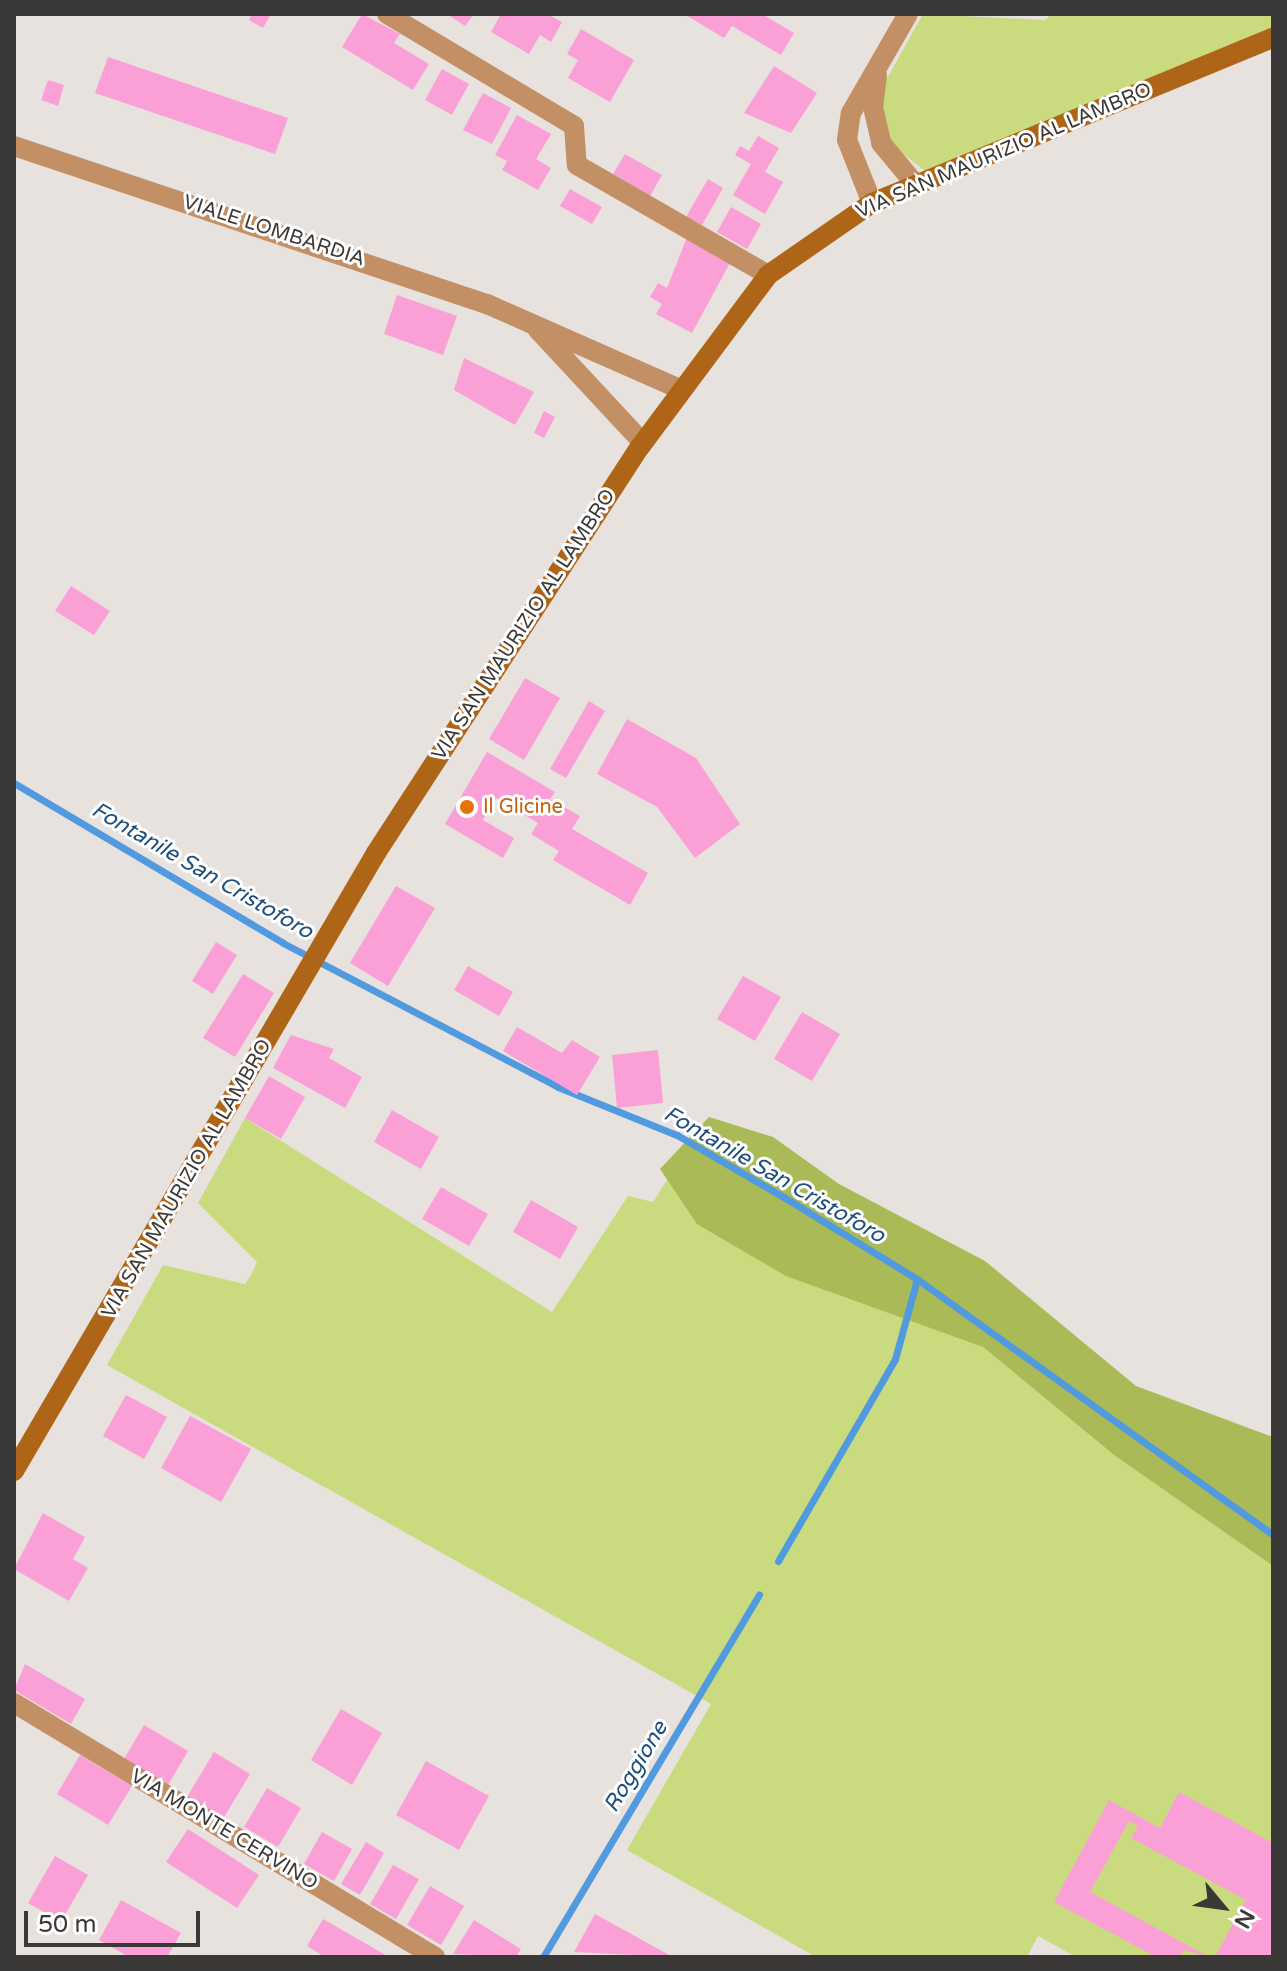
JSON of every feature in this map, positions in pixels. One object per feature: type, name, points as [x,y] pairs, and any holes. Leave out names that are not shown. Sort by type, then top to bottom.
[{"type":"main road","name":"VIA SAN MAURIZIO AL LAMBRO","points":[[14,1471],[323,944],[643,443],[680,389],[768,275],[872,203],[1273,38]]},
{"type":"street","points":[[387,14],[574,126],[577,165],[768,275]]},
{"type":"street","points":[[872,203],[847,140],[851,113],[908,14]]},
{"type":"street","points":[[878,66],[873,107],[881,143],[916,185]]},
{"type":"street","name":"VIALE LOMBARDIA","points":[[15,149],[353,256],[532,324],[680,389]]},
{"type":"street","name":"VIALE LOMBARDIA","points":[[532,324],[643,443]]},
{"type":"street","name":"VIA MONTE CERVINO","points":[[14,1703],[435,1957]]},
{"type":"green space","points":[[923,14],[1046,20],[1050,14],[1273,14],[1273,30],[928,173],[887,142],[881,89]]},
{"type":"green space","points":[[709,1117],[773,1137],[839,1184],[985,1261],[1136,1386],[1273,1437],[1273,1566],[1114,1455],[983,1347],[786,1276],[697,1224],[660,1169]]},
{"type":"green space","points":[[245,1118],[552,1312],[628,1196],[653,1202],[667,1180],[983,1347],[1114,1455],[1273,1566],[1273,1957],[1076,1957],[1038,1936],[1027,1957],[816,1957],[627,1850],[711,1704],[107,1365],[163,1265],[245,1284],[252,1273],[257,1262],[198,1203]]},
{"type":"building","points":[[252,14],[271,14],[263,28],[249,20]]},
{"type":"building","points":[[362,14],[400,34],[394,43],[429,64],[413,90],[342,47]]},
{"type":"building","points":[[447,14],[474,14],[465,26]]},
{"type":"building","points":[[501,14],[547,14],[562,22],[551,42],[540,35],[529,54],[491,32]]},
{"type":"building","points":[[684,14],[762,14],[794,33],[781,55],[732,26],[724,38]]},
{"type":"building","points":[[581,29],[634,60],[610,102],[568,78],[578,60],[567,54]]},
{"type":"building","points":[[108,57],[288,118],[275,154],[95,93]]},
{"type":"building","points":[[774,66],[817,93],[791,133],[744,113]]},
{"type":"building","points":[[442,69],[469,84],[452,115],[425,100]]},
{"type":"building","points":[[48,80],[64,85],[58,106],[41,100]]},
{"type":"building","points":[[483,93],[511,108],[492,144],[463,130]]},
{"type":"building","points":[[517,115],[551,134],[536,159],[551,168],[538,190],[502,170],[507,161],[495,155]]},
{"type":"building","points":[[758,136],[779,148],[765,172],[783,182],[765,214],[733,195],[751,164],[735,155],[740,146],[749,151]]},
{"type":"building","points":[[625,154],[662,175],[650,196],[613,174]]},
{"type":"building","points":[[708,179],[723,188],[702,225],[686,217]]},
{"type":"building","points":[[570,189],[602,207],[592,224],[560,206]]},
{"type":"building","points":[[731,207],[761,224],[747,249],[717,232]]},
{"type":"building","points":[[687,237],[731,261],[692,333],[656,314],[662,304],[650,297],[658,283],[667,288]]},
{"type":"building","points":[[397,295],[457,316],[443,355],[384,334]]},
{"type":"building","points":[[464,358],[534,392],[515,425],[454,390]]},
{"type":"building","points":[[544,411],[555,417],[544,438],[534,433]]},
{"type":"building","points":[[71,586],[110,611],[94,635],[55,611]]},
{"type":"building","points":[[525,678],[560,698],[524,760],[489,739]]},
{"type":"building","points":[[589,701],[605,711],[566,778],[550,769]]},
{"type":"building","points":[[627,719],[696,758],[740,824],[695,858],[657,807],[597,774]]},
{"type":"building","points":[[487,752],[555,792],[550,799],[580,816],[572,829],[648,873],[630,905],[553,860],[559,851],[531,834],[538,823],[496,798],[483,820],[514,838],[503,858],[445,824]]},
{"type":"building","points":[[396,886],[435,908],[388,986],[350,963]]},
{"type":"building","points":[[216,942],[237,955],[213,994],[192,981]]},
{"type":"building","points":[[468,966],[513,992],[499,1016],[454,990]]},
{"type":"building","points":[[243,974],[274,993],[235,1057],[203,1038]]},
{"type":"building","points":[[743,976],[781,997],[755,1041],[717,1019]]},
{"type":"building","points":[[802,1012],[840,1034],[812,1081],[774,1059]]},
{"type":"building","points":[[517,1027],[562,1053],[572,1040],[600,1057],[577,1095],[503,1051]]},
{"type":"building","points":[[291,1035],[334,1049],[329,1058],[362,1077],[345,1108],[273,1068]]},
{"type":"building","points":[[658,1050],[663,1103],[617,1108],[612,1055]]},
{"type":"building","points":[[269,1076],[305,1097],[281,1139],[245,1118]]},
{"type":"building","points":[[392,1110],[439,1137],[421,1169],[374,1142]]},
{"type":"building","points":[[441,1187],[488,1214],[469,1246],[422,1219]]},
{"type":"building","points":[[531,1200],[578,1227],[560,1259],[513,1232]]},
{"type":"building","points":[[126,1395],[167,1417],[144,1459],[103,1436]]},
{"type":"building","points":[[190,1416],[251,1449],[221,1502],[161,1468]]},
{"type":"building","points":[[43,1513],[85,1537],[73,1559],[88,1568],[69,1601],[14,1569]]},
{"type":"building","points":[[25,1664],[85,1699],[71,1724],[14,1690]]},
{"type":"building","points":[[341,1709],[382,1733],[352,1785],[311,1760]]},
{"type":"building","points":[[144,1725],[188,1751],[168,1785],[124,1759]]},
{"type":"building","points":[[214,1752],[250,1774],[223,1819],[187,1797]]},
{"type":"building","points":[[80,1755],[132,1786],[108,1825],[57,1794]]},
{"type":"building","points":[[426,1761],[489,1796],[459,1850],[396,1815]]},
{"type":"building","points":[[267,1788],[301,1808],[278,1847],[244,1827]]},
{"type":"building","points":[[1179,1792],[1273,1843],[1273,1957],[1215,1957],[1246,1900],[1131,1838],[1138,1826],[1129,1821],[1090,1892],[1209,1957],[1184,1950],[1180,1957],[1156,1957],[1054,1902],[1109,1800],[1160,1828]]},
{"type":"building","points":[[188,1829],[259,1875],[237,1908],[166,1862]]},
{"type":"building","points":[[322,1832],[352,1849],[334,1881],[304,1864]]},
{"type":"building","points":[[366,1842],[384,1853],[360,1895],[341,1884]]},
{"type":"building","points":[[55,1856],[88,1875],[61,1922],[28,1903]]},
{"type":"building","points":[[393,1865],[419,1879],[396,1919],[370,1904]]},
{"type":"building","points":[[430,1886],[464,1906],[441,1945],[407,1925]]},
{"type":"building","points":[[121,1900],[181,1933],[167,1957],[129,1957],[99,1940]]},
{"type":"building","points":[[595,1914],[673,1957],[574,1952]]},
{"type":"building","points":[[323,1919],[389,1957],[325,1957],[307,1946]]},
{"type":"building","points":[[474,1920],[521,1949],[516,1957],[453,1954]]},
{"type":"waterway","name":"Fontanile San Cristoforo","points":[[14,783],[283,943],[558,1087],[677,1135],[787,1199],[917,1279],[1273,1535]]},
{"type":"waterway","name":"Roggione","points":[[778,1561],[895,1359],[917,1279]]},
{"type":"waterway","name":"Roggione","points":[[543,1957],[759,1595]]},
{"type":"place","name":"Il Glicine","points":[[467,807]]}]
